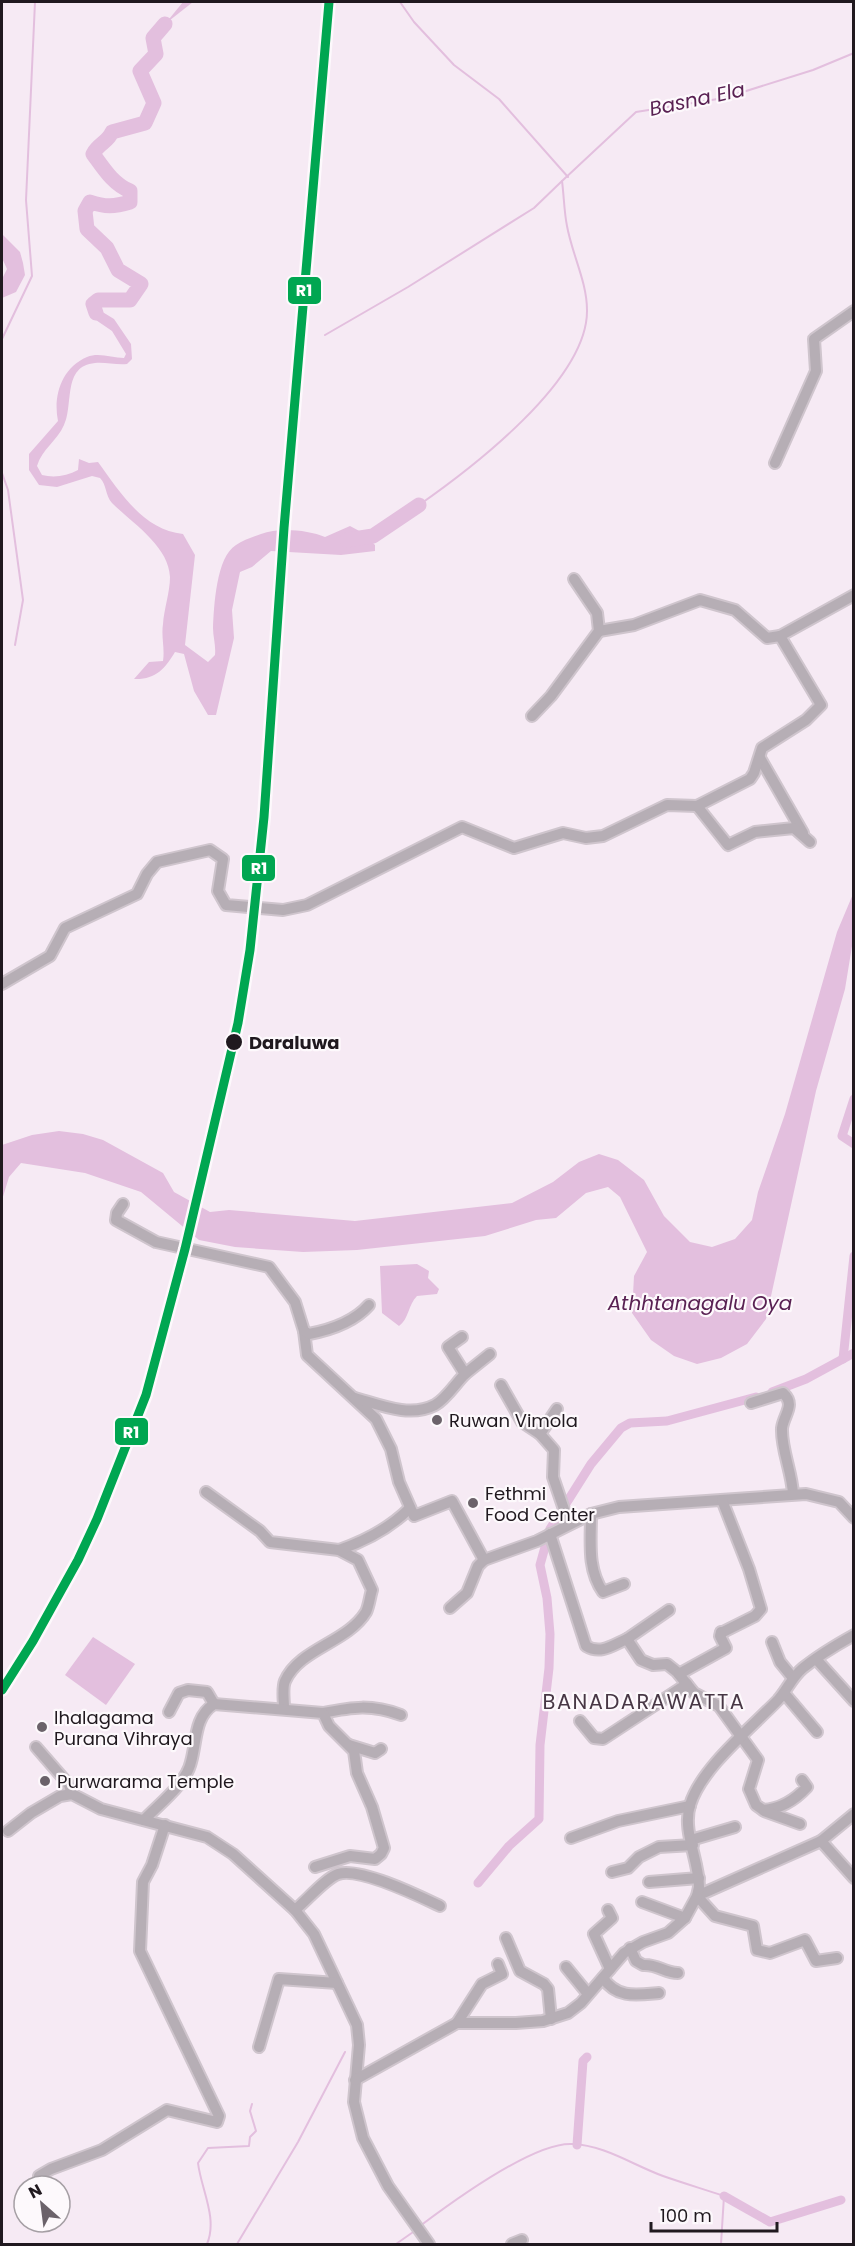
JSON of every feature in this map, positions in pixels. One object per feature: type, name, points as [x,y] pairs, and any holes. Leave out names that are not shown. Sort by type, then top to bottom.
[{"type":"street","points":[[776,464],[816,371],[814,339],[854,311]]},
{"type":"street","points":[[532,716],[551,696],[598,632],[597,613],[574,579]]},
{"type":"street","points":[[598,632],[634,625],[700,600],[735,610],[767,638],[780,636],[854,595]]},
{"type":"street","points":[[2,984],[50,956],[65,928],[137,894],[147,874],[157,862],[210,850],[223,859],[218,891],[226,905],[283,910],[307,905],[462,827],[514,848],[563,832],[586,838],[603,836],[667,805],[697,806],[750,778],[760,758],[762,748],[806,720],[821,705],[780,636]]},
{"type":"street","points":[[697,806],[728,845],[755,832],[774,829],[794,828],[807,839],[760,758]]},
{"type":"street","points":[[123,1204],[117,1213],[116,1220],[156,1242],[269,1267],[295,1302],[304,1331],[307,1355],[376,1419],[391,1449],[399,1482],[414,1516],[452,1501],[484,1560]]},
{"type":"street","points":[[304,1331],[309,1334],[322,1331],[359,1316],[369,1305]]},
{"type":"street","points":[[462,1337],[448,1347],[465,1374]]},
{"type":"street","points":[[352,1397],[398,1410],[418,1409],[436,1404],[465,1374],[490,1354]]},
{"type":"street","points":[[501,1385],[522,1422],[540,1434],[554,1450],[552,1477],[569,1524]]},
{"type":"street","points":[[750,1403],[783,1393],[788,1397],[790,1404],[782,1427],[793,1494]]},
{"type":"street","points":[[540,1434],[557,1409]]},
{"type":"street","points":[[206,1492],[255,1527],[270,1542],[339,1550],[358,1560],[372,1590],[366,1612],[333,1643],[305,1658],[284,1682],[284,1708]]},
{"type":"street","points":[[450,1608],[467,1593],[478,1566],[484,1560],[550,1534],[591,1514],[619,1507],[793,1494],[828,1498],[839,1502],[854,1518]]},
{"type":"street","points":[[679,1674],[726,1648],[720,1636],[721,1633],[755,1616],[761,1609],[749,1569],[722,1500]]},
{"type":"street","points":[[339,1550],[356,1544],[396,1522],[410,1508]]},
{"type":"street","points":[[591,1514],[591,1569],[599,1586],[603,1592],[624,1584]]},
{"type":"street","points":[[550,1534],[586,1646],[593,1651],[603,1650],[627,1639],[669,1610]]},
{"type":"street","points":[[457,2023],[516,2024],[551,2019],[568,2013],[630,1948],[668,1933],[685,1918],[697,1896],[699,1878],[692,1842],[690,1806],[709,1773],[784,1693],[793,1678],[816,1659],[854,1635]]},
{"type":"street","points":[[627,1639],[641,1660],[653,1665],[667,1664],[679,1674],[694,1693],[719,1706],[758,1760],[748,1788],[756,1805],[766,1813],[800,1824]]},
{"type":"street","points":[[772,1642],[780,1662],[793,1678]]},
{"type":"street","points":[[816,1659],[854,1701]]},
{"type":"street","points":[[580,1721],[594,1738],[603,1739],[687,1684]]},
{"type":"street","points":[[169,1712],[179,1693],[188,1690],[207,1692],[214,1704]]},
{"type":"street","points":[[784,1693],[817,1732]]},
{"type":"street","points":[[144,1820],[184,1777],[192,1761],[198,1725],[206,1710],[214,1704],[323,1713],[355,1707],[379,1707],[401,1715]]},
{"type":"street","points":[[315,1867],[350,1856],[375,1859],[384,1848],[372,1807],[357,1773],[354,1751],[329,1726],[323,1713]]},
{"type":"street","points":[[349,1745],[375,1753],[381,1749]]},
{"type":"street","points":[[36,1747],[69,1785],[72,1794]]},
{"type":"street","points":[[763,1810],[780,1807],[793,1800],[807,1787],[802,1780]]},
{"type":"street","points":[[8,1832],[40,1807],[60,1796],[72,1794],[101,1809],[197,1832],[218,1843],[295,1910],[314,1934],[357,2025],[359,2045],[355,2080],[356,2120],[363,2138],[388,2186],[429,2244]]},
{"type":"street","points":[[571,1838],[618,1821],[690,1806]]},
{"type":"street","points":[[697,1896],[820,1841],[854,1815]]},
{"type":"street","points":[[42,2174],[102,2150],[167,2110],[217,2122],[219,2116],[140,1951],[143,1882],[152,1865],[165,1825]]},
{"type":"street","points":[[612,1872],[628,1868],[639,1857],[659,1847],[692,1842],[735,1827]]},
{"type":"street","points":[[820,1841],[854,1878]]},
{"type":"street","points":[[295,1910],[336,1875],[350,1872],[397,1886],[440,1906]]},
{"type":"street","points":[[649,1882],[699,1878]]},
{"type":"street","points":[[697,1896],[715,1916],[753,1926],[757,1950],[770,1953],[805,1940],[816,1961],[837,1958]]},
{"type":"street","points":[[642,1902],[685,1918]]},
{"type":"street","points":[[608,1910],[612,1918],[594,1934],[606,1973],[607,1984],[626,1996],[659,1993]]},
{"type":"street","points":[[506,1938],[520,1971],[544,1984],[548,1989],[551,2019]]},
{"type":"street","points":[[630,1948],[636,1961],[643,1965],[653,1964],[667,1973],[678,1973]]},
{"type":"street","points":[[355,2080],[457,2023],[482,1984],[502,1974],[498,1964]]},
{"type":"street","points":[[566,1967],[588,1994]]},
{"type":"street","points":[[259,2047],[279,1978],[337,1983]]},
{"type":"water","points":[[183,2],[193,2],[165,24]]},
{"type":"water","points":[[2,234],[20,252],[25,275],[16,292],[2,298],[2,279],[7,269],[2,258]]},
{"type":"water","points":[[98,298],[101,301],[97,302],[96,308],[114,319],[131,344],[132,359],[127,364],[95,363],[78,371],[73,379],[64,425],[42,455],[37,466],[42,475],[56,476],[78,470],[79,459],[89,463],[98,462],[124,497],[144,517],[169,531],[183,534],[195,555],[185,645],[208,662],[215,655],[213,619],[220,571],[229,551],[251,537],[285,530],[302,531],[325,537],[350,526],[363,533],[375,545],[375,551],[341,555],[271,551],[252,567],[240,572],[232,610],[234,638],[216,715],[208,715],[194,691],[184,654],[175,652],[159,672],[148,678],[134,679],[149,662],[163,661],[163,629],[170,577],[168,566],[156,545],[112,503],[100,478],[92,476],[57,487],[39,485],[29,470],[29,454],[58,421],[58,393],[71,368],[87,357],[101,355],[124,358],[126,354],[112,331],[93,318],[87,306],[93,299]]},
{"type":"water","name":"Athhtanagalu Oya","points":[[853,894],[853,940],[845,989],[816,1091],[766,1319],[747,1344],[721,1358],[697,1364],[674,1356],[651,1340],[632,1313],[634,1276],[647,1252],[620,1197],[608,1187],[586,1193],[556,1218],[536,1220],[485,1236],[357,1250],[303,1252],[235,1247],[199,1240],[141,1192],[85,1173],[21,1163],[9,1177],[2,1200],[2,1145],[32,1135],[59,1131],[83,1134],[103,1140],[163,1173],[174,1192],[210,1212],[229,1210],[355,1221],[512,1203],[553,1182],[579,1162],[599,1154],[618,1160],[644,1180],[664,1216],[690,1242],[712,1247],[735,1239],[752,1220],[758,1192],[785,1114],[837,932]]},
{"type":"water","points":[[417,1264],[429,1271],[428,1278],[439,1289],[437,1294],[417,1296],[405,1320],[399,1326],[382,1313],[380,1266]]},
{"type":"water","points":[[93,1637],[135,1664],[106,1705],[65,1675]]},
{"type":"waterway","points":[[2,339],[32,276],[26,200],[35,2]]},
{"type":"waterway","points":[[400,2],[414,22],[454,65],[499,99],[568,177]]},
{"type":"waterway","points":[[96,313],[93,304],[98,300],[130,300],[141,284],[118,270],[107,248],[87,229],[85,211],[90,202],[110,206],[130,202],[130,191],[114,180],[93,154],[112,132],[145,123],[154,103],[140,71],[156,54],[153,38],[165,24]]},
{"type":"waterway","name":"Basna Ela","points":[[419,505],[468,469],[523,420],[548,393],[569,365],[582,337],[587,310],[586,300],[567,226],[562,181],[636,112],[724,98],[813,70],[854,53]]},
{"type":"waterway","name":"Basna Ela","points":[[325,335],[408,287],[534,208],[562,181]]},
{"type":"waterway","points":[[2,473],[8,490],[23,600],[15,645]]},
{"type":"waterway","points":[[347,540],[373,536],[419,505]]},
{"type":"waterway","points":[[854,1099],[842,1136],[854,1144]]},
{"type":"waterway","points":[[843,1359],[854,1256]]},
{"type":"waterway","points":[[772,1392],[806,1379],[854,1353]]},
{"type":"waterway","points":[[478,1883],[509,1846],[539,1819],[540,1745],[549,1668],[550,1634],[547,1598],[540,1565],[550,1529],[591,1464],[621,1428],[630,1423],[667,1421],[756,1397]]},
{"type":"waterway","points":[[237,2244],[298,2142],[345,2052]]},
{"type":"waterway","points":[[577,2145],[583,2061],[587,2057]]},
{"type":"waterway","points":[[207,2244],[210,2234],[210,2214],[198,2163],[208,2148],[249,2146],[250,2137],[256,2131],[250,2111],[252,2104]]},
{"type":"waterway","points":[[420,2226],[493,2175],[515,2163],[556,2146],[572,2144],[596,2148],[663,2176],[724,2196],[721,2244]]},
{"type":"waterway","points":[[724,2196],[770,2222],[841,2200]]},
{"type":"waterway","points":[[396,2244],[416,2230]]},
{"type":"transit line","name":"R1","points":[[2,1690],[33,1641],[78,1560],[97,1519],[146,1395],[185,1249],[238,1023],[250,950],[264,817],[284,528],[329,2]]},
{"type":"place","name":"Daraluwa","points":[[234,1042]]},
{"type":"place","name":"Ruwan Vimola","points":[[437,1420]]},
{"type":"place","name":"Fethmi Food Center","points":[[473,1503]]},
{"type":"place","name":"Ihalagama Purana Vihraya","points":[[42,1727]]},
{"type":"place","name":"Purwarama Temple","points":[[45,1781]]},
{"type":"district","name":"BANADARAWATTA","points":[[644,1701]]}]
